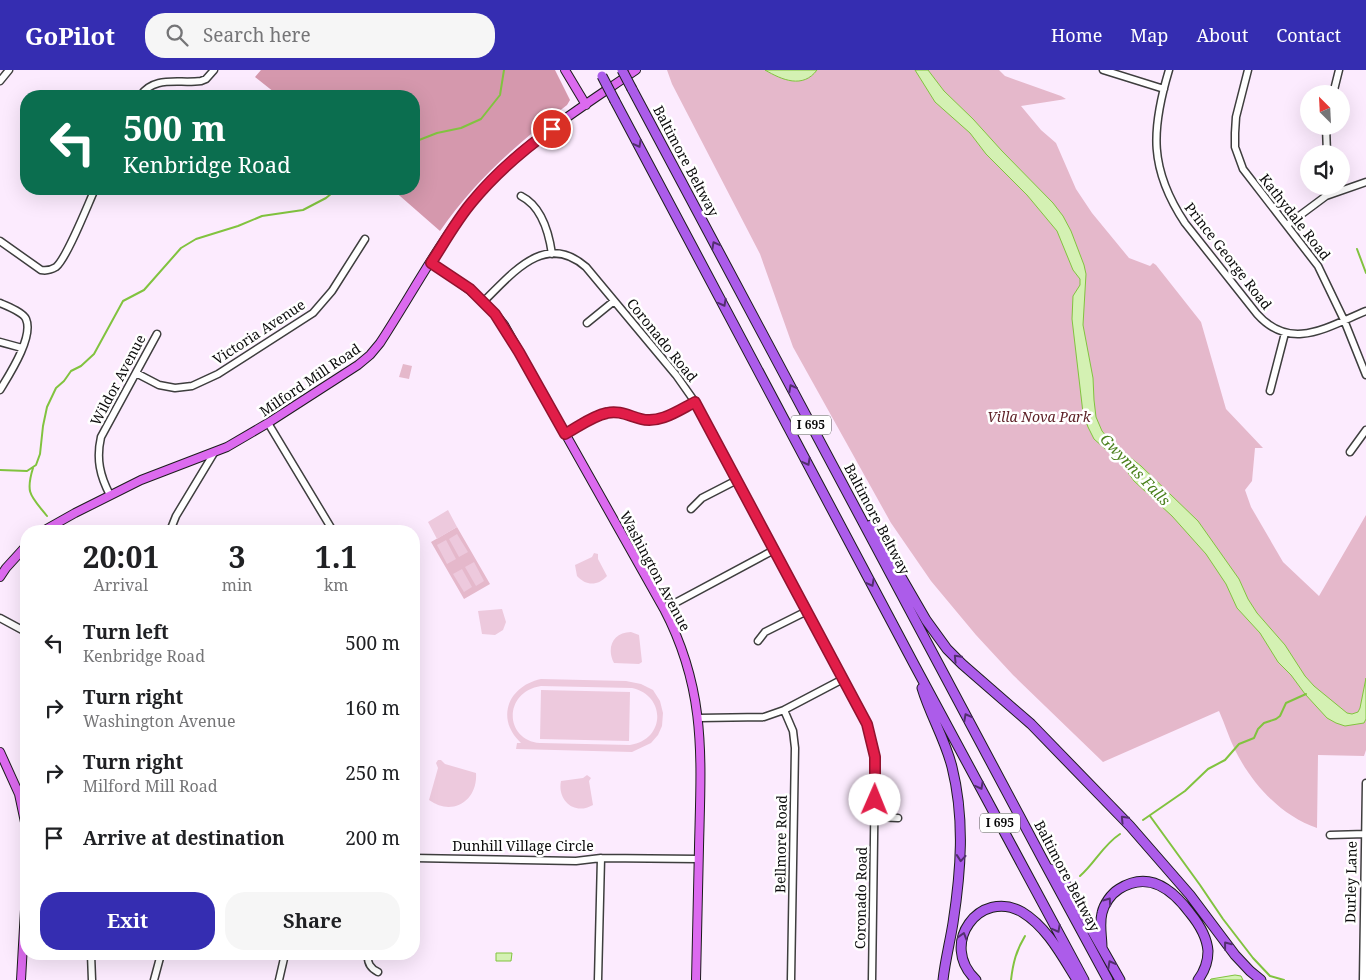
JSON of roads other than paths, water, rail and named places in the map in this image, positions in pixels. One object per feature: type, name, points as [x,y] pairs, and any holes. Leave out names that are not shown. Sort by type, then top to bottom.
[{"type":"highway","name":"Baltimore Beltway","points":[[622,70],[1108,980]]},
{"type":"highway","name":"I 695","points":[[600,73],[1084,980]]},
{"type":"highway","points":[[817,434],[898,569],[926,620],[947,648],[967,669],[1031,724],[1111,805],[1190,896],[1234,955],[1261,980]]},
{"type":"highway","points":[[915,666],[926,702],[947,749],[955,779],[959,805],[961,854],[953,924],[943,980]]},
{"type":"highway","points":[[1043,860],[1065,884],[1120,980]]},
{"type":"highway","points":[[1102,948],[1101,918],[1102,911],[1109,898],[1121,888],[1133,883],[1156,884],[1169,890],[1181,901],[1203,933],[1208,958],[1204,971],[1198,980]]},
{"type":"highway","points":[[976,980],[969,974],[963,961],[960,947],[963,933],[970,922],[979,914],[990,909],[1003,907],[1022,912],[1039,927],[1054,943],[1077,980]]},
{"type":"highway","points":[[936,980],[946,955]]},
{"type":"main road","points":[[564,70],[586,105]]},
{"type":"main road","name":"Milford Mill Road","points":[[54,525],[141,480],[214,452],[239,440],[341,376],[370,354],[380,343],[464,212],[486,186],[541,137],[636,70]]},
{"type":"main road","name":"Washington Avenue","points":[[431,263],[470,289],[484,301],[504,326],[664,609],[673,626],[685,658],[699,718],[701,759],[696,980]]},
{"type":"main road","points":[[0,577],[3,566],[20,551]]},
{"type":"main road","points":[[0,752],[20,796]]},
{"type":"main road","points":[[21,980],[22,960]]},
{"type":"street","points":[[0,81],[9,70]]},
{"type":"street","points":[[145,90],[154,83],[200,81],[206,79],[214,70]]},
{"type":"street","points":[[1103,70],[1164,89]]},
{"type":"street","name":"Prince George Road","points":[[1169,70],[1158,110],[1156,140],[1157,160],[1171,200],[1185,223],[1257,314],[1264,322],[1285,334]]},
{"type":"street","name":"Kathydale Road","points":[[1248,70],[1236,117],[1235,147],[1242,169],[1318,266],[1344,320],[1366,375]]},
{"type":"street","points":[[1335,85],[1339,70]]},
{"type":"street","points":[[1350,186],[1366,182]]},
{"type":"street","points":[[0,242],[40,270],[54,268],[60,262],[71,242],[92,195]]},
{"type":"street","points":[[1287,225],[1316,202],[1328,195]]},
{"type":"street","points":[[484,301],[523,264],[536,257],[552,254],[543,222],[529,201],[521,196]]},
{"type":"street","name":"Victoria Avenue","points":[[136,373],[159,385],[175,388],[192,386],[218,374],[312,313],[332,291],[365,239]]},
{"type":"street","name":"Coronado Road","points":[[552,254],[568,256],[580,262],[676,375],[695,402],[807,610],[870,733],[875,757],[872,980]]},
{"type":"street","points":[[587,323],[614,301]]},
{"type":"street","points":[[0,303],[25,318],[27,330],[14,367],[0,390]]},
{"type":"street","points":[[1270,391],[1285,334],[1308,334],[1366,311]]},
{"type":"street","name":"Wildor Avenue","points":[[110,495],[101,478],[99,445],[105,429],[157,334]]},
{"type":"street","points":[[0,342],[22,348]]},
{"type":"street","points":[[565,434],[596,417],[608,413],[620,412],[646,420],[659,419],[695,402]]},
{"type":"street","points":[[268,423],[329,525]]},
{"type":"street","points":[[1350,452],[1366,430]]},
{"type":"street","points":[[173,525],[180,509],[214,452]]},
{"type":"street","points":[[691,509],[702,498],[737,480]]},
{"type":"street","points":[[664,609],[774,550]]},
{"type":"street","points":[[758,641],[765,632],[807,610]]},
{"type":"street","points":[[0,618],[20,629]]},
{"type":"street","points":[[699,718],[764,717],[784,710],[843,679]]},
{"type":"street","name":"Bellmore Road","points":[[784,710],[793,731],[795,748],[792,980]]},
{"type":"street","name":"Durley Lane","points":[[1363,980],[1366,783]]},
{"type":"street","points":[[875,817],[898,818]]},
{"type":"street","points":[[1330,835],[1365,834]]},
{"type":"street","name":"Dunhill Village Circle","points":[[420,858],[576,860],[601,858],[598,980]]},
{"type":"street","points":[[601,858],[698,859]]},
{"type":"street","points":[[91,960],[92,980]]},
{"type":"street","points":[[154,980],[160,960]]},
{"type":"street","points":[[279,980],[284,960]]},
{"type":"street","points":[[368,960],[373,970],[378,972]]},
{"type":"water","points":[[765,70],[817,70],[805,79],[792,81],[778,77]]},
{"type":"water","name":"Gwynns Falls","points":[[915,70],[928,70],[944,91],[1053,203],[1071,231],[1086,274],[1083,325],[1093,378],[1096,417],[1102,431],[1112,443],[1141,466],[1198,521],[1239,579],[1257,613],[1285,645],[1305,676],[1314,686],[1347,713],[1352,714],[1358,712],[1360,708],[1366,678],[1366,719],[1364,723],[1345,726],[1327,718],[1278,662],[1260,633],[1237,608],[1226,584],[1206,554],[1172,516],[1134,481],[1121,463],[1094,439],[1083,413],[1072,319],[1073,296],[1080,285],[1080,279],[1073,270],[1057,231],[1027,195],[986,154],[970,133],[935,102]]},
{"type":"water","points":[[496,953],[512,953],[511,961],[496,961]]},
{"type":"water","points":[[1235,975],[1241,976],[1243,980],[1210,980],[1211,979]]},
{"type":"waterway","points":[[420,140],[437,133],[461,128],[481,119],[500,95],[504,70]]},
{"type":"waterway","points":[[0,470],[27,471],[36,465],[40,454],[47,407],[56,388],[71,371],[81,366],[94,354],[123,301],[144,290],[181,248],[196,239],[238,226],[262,216],[303,210],[330,195]]},
{"type":"waterway","points":[[1357,249],[1366,273]]},
{"type":"waterway","points":[[33,468],[30,484],[31,494],[47,516]]},
{"type":"waterway","points":[[1143,820],[1185,791],[1208,769],[1225,760],[1239,744],[1254,738],[1258,729],[1264,723],[1280,716],[1286,703],[1306,694]]},
{"type":"waterway","points":[[1150,816],[1253,958],[1270,976],[1284,980]]},
{"type":"waterway","points":[[1080,876],[1109,843],[1120,834]]},
{"type":"waterway","points":[[1011,980],[1015,957],[1025,936]]},
{"type":"park label","name":"Villa Nova Park","points":[[1039,417]]}]
